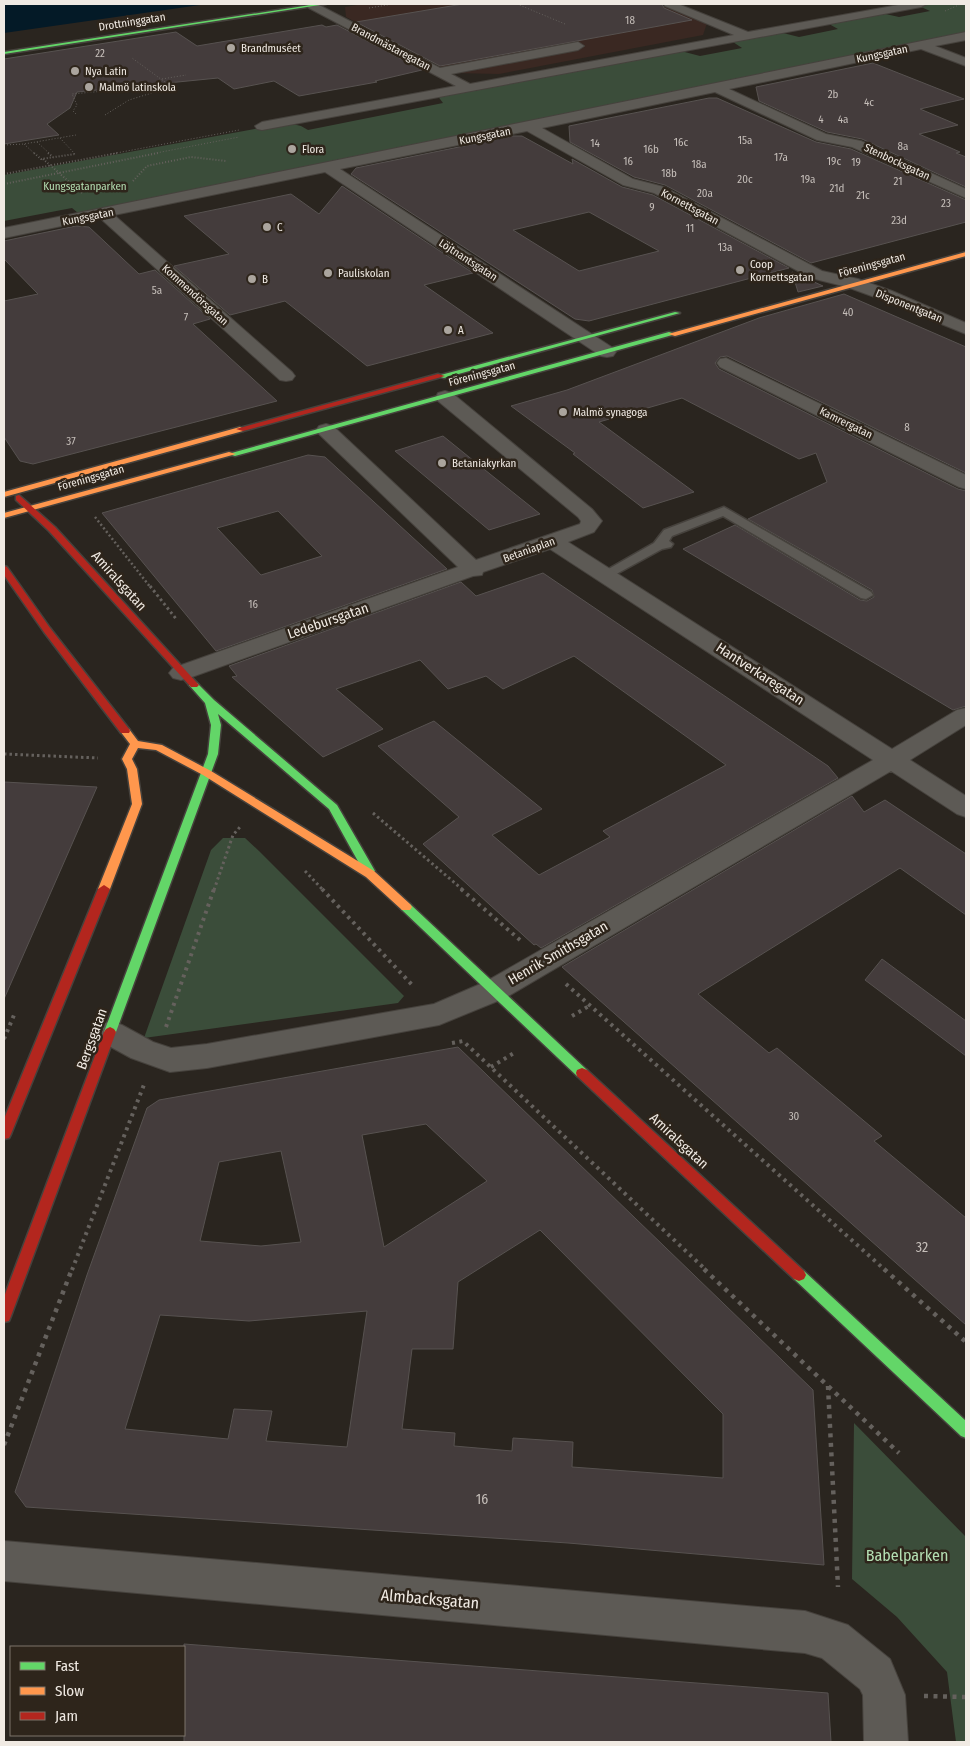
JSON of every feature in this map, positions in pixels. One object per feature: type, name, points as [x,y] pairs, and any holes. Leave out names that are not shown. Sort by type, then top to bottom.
[{"type":"street","name":"Drottninggatan","points":[[4,44],[272,4]]},
{"type":"street","points":[[669,4],[746,36]]},
{"type":"street","points":[[262,126],[921,4]]},
{"type":"street","name":"Drottninggatan","points":[[4,53],[318,5]]},
{"type":"street","name":"Brandmästaregatan","points":[[318,5],[469,88]]},
{"type":"street","name":"Kungsgatan","points":[[4,233],[966,36]]},
{"type":"street","points":[[921,45],[966,62]]},
{"type":"street","points":[[439,72],[578,46]]},
{"type":"street","name":"Stenbocksgatan","points":[[716,88],[822,137],[856,144],[966,194]]},
{"type":"street","name":"Kornettsgatan","points":[[529,127],[628,182],[659,190],[810,277],[847,276]]},
{"type":"street","name":"Löjtnantsgatan","points":[[328,168],[607,352]]},
{"type":"street","name":"Kommendörsgatan","points":[[104,214],[286,376]]},
{"type":"street","name":"Föreningsgatan","points":[[4,516],[94,490],[326,430],[607,352],[847,276],[966,254]]},
{"type":"street","name":"Disponentgatan","points":[[847,276],[966,329]]},
{"type":"street","name":"Föreningsgatan","points":[[8,493],[690,310]]},
{"type":"street","name":"Kamrergatan","points":[[726,363],[966,483]]},
{"type":"street","name":"Betaniaplan","points":[[445,397],[585,513],[592,521],[588,528],[474,570]]},
{"type":"street","points":[[326,430],[474,570]]},
{"type":"street","name":"Amiralsgatan","points":[[4,483],[8,493],[30,509],[56,534],[181,673],[210,702],[332,808],[370,874]]},
{"type":"street","name":"Hantverkaregatan","points":[[554,542],[966,808]]},
{"type":"street","points":[[4,569],[47,630],[135,744],[127,759],[132,769],[137,804],[88,931],[4,1134]]},
{"type":"street","name":"Ledebursgatan","points":[[181,673],[474,570]]},
{"type":"street","points":[[207,773],[213,754],[216,725],[210,702]]},
{"type":"street","name":"Henrik Smithsgatan","points":[[111,1033],[142,1050],[170,1060],[207,1056],[439,1014],[495,990],[893,760],[966,715]]},
{"type":"street","name":"Amiralsgatan","points":[[135,744],[158,748],[207,773],[370,874],[966,1431]]},
{"type":"street","name":"Bergsgatan","points":[[4,1316],[207,773]]},
{"type":"street","name":"Almbacksgatan","points":[[4,1561],[805,1632],[833,1640],[875,1674],[884,1695],[886,1742]]},
{"type":"lane","points":[[658,546],[668,533],[724,511],[866,595]]},
{"type":"lane","points":[[604,574],[658,546],[686,538],[724,522]]},
{"type":"path","points":[[76,114],[73,111],[77,105],[72,94],[169,85],[126,53]]},
{"type":"path","points":[[162,80],[186,75]]},
{"type":"path","points":[[105,114],[117,110],[132,98],[156,92],[162,86]]},
{"type":"path","points":[[4,174],[262,126]]},
{"type":"path","points":[[4,145],[24,144],[76,135]]},
{"type":"path","points":[[43,159],[75,154],[60,138]]},
{"type":"path","points":[[37,142],[53,157]]},
{"type":"path","points":[[24,144],[79,191]]},
{"type":"path","points":[[134,181],[147,166],[191,157],[232,162]]},
{"type":"path","points":[[4,184],[58,172]]},
{"type":"path","points":[[4,754],[105,758],[135,744]]},
{"type":"path","points":[[369,809],[544,961],[589,1006],[966,1342]]},
{"type":"path","points":[[4,1445],[156,1056],[233,835],[246,820]]},
{"type":"path","points":[[299,864],[463,1041],[899,1454]]},
{"type":"path","points":[[4,1039],[16,1012]]},
{"type":"path","points":[[444,1044],[463,1041]]},
{"type":"path","points":[[142,1088],[152,1086]]},
{"type":"path","points":[[828,1386],[838,1587]]},
{"type":"shaded area","points":[[363,4],[658,4],[707,23],[703,35],[499,74],[453,73],[346,17],[345,7]]},
{"type":"green space","name":"Kungsgatanparken","points":[[929,4],[966,4],[966,33],[678,94],[78,213],[72,208],[4,221],[4,175],[288,123],[308,130],[443,103],[437,95],[677,50],[700,56],[742,48],[730,40],[779,32],[799,37],[838,29],[829,24],[881,13],[899,17],[930,11],[919,6]]},
{"type":"green space","points":[[223,838],[245,838],[259,851],[404,996],[398,1003],[144,1038],[211,850]]},
{"type":"green space","name":"Babelparken","points":[[854,1423],[966,1537],[966,1742],[956,1742],[947,1672],[897,1617],[852,1579]]},
{"type":"water","points":[[4,4],[207,4],[4,33]]},
{"type":"building","points":[[463,4],[662,4],[664,8],[692,20],[440,66],[356,22]]},
{"type":"building","points":[[322,25],[326,27],[337,25],[422,70],[375,81],[377,82],[299,96],[274,81],[234,89],[218,78],[77,92],[70,108],[47,124],[59,135],[4,144],[4,59],[176,32],[197,46]]},
{"type":"building","points":[[873,63],[964,99],[920,109],[958,125],[919,134],[960,152],[956,153],[966,157],[966,187],[862,139],[827,132],[759,101],[756,87]]},
{"type":"building","points":[[717,98],[816,142],[851,149],[966,200],[966,222],[811,263],[665,185],[634,177],[570,142],[569,126]]},
{"type":"building","points":[[513,136],[522,136],[573,164],[572,159],[622,187],[653,195],[789,268],[589,321],[575,319],[351,174],[356,168]],"holes":[[[589,212],[659,251],[579,271],[513,230]]]},
{"type":"building","name":"Pauliskolan","points":[[342,186],[473,273],[424,285],[493,333],[367,366],[285,301],[230,315],[174,266],[229,254],[184,216],[291,194],[319,214]]},
{"type":"building","points":[[76,226],[89,227],[139,274],[155,270],[210,319],[193,324],[277,401],[33,464],[20,461],[4,437],[4,301],[38,294],[4,259],[4,241]]},
{"type":"building","points":[[792,272],[823,286],[798,292]]},
{"type":"building","points":[[844,294],[966,347],[966,473],[727,356],[720,357],[715,363],[719,369],[958,489],[966,491],[966,706],[953,710],[683,549],[735,525],[860,600],[867,601],[874,597],[872,590],[748,519],[827,482],[816,453],[799,459],[682,398],[599,422],[694,492],[643,508],[573,454],[575,453],[511,406],[567,390],[759,318]]},
{"type":"building","points":[[443,436],[540,514],[489,530],[395,451]]},
{"type":"building","points":[[308,455],[325,457],[447,569],[216,651],[102,513]],"holes":[[[278,511],[322,556],[261,575],[217,528]]]},
{"type":"building","points":[[543,573],[828,766],[838,778],[541,948],[536,944],[534,945],[423,844],[459,817],[378,746],[434,721],[542,809],[492,835],[539,875],[610,837],[603,831],[726,765],[574,656],[503,689],[486,676],[448,689],[420,660],[336,689],[383,729],[323,757],[232,677],[237,676],[229,666],[461,582],[476,596]]},
{"type":"building","points":[[4,782],[97,787],[4,999]]},
{"type":"building","points":[[852,796],[864,812],[885,800],[966,854],[966,915],[900,868],[698,994],[769,1053],[777,1048],[882,1136],[874,1141],[966,1218],[966,1325],[562,967]]},
{"type":"building","points":[[882,959],[966,1021],[966,1056],[865,980]]},
{"type":"building","points":[[458,1047],[813,1390],[824,1565],[568,1543],[26,1507],[15,1492],[87,1275],[147,1108],[159,1100]],"holes":[[[426,1124],[487,1181],[384,1247],[362,1135]],[[281,1151],[301,1242],[261,1246],[200,1241],[219,1162]],[[540,1230],[723,1414],[723,1478],[572,1467],[573,1442],[513,1438],[512,1451],[454,1446],[455,1433],[402,1429],[412,1349],[453,1349],[458,1282]],[[367,1311],[347,1447],[266,1441],[272,1411],[234,1409],[228,1439],[125,1429],[160,1315],[249,1321]]]},
{"type":"building","points":[[184,1644],[828,1693],[831,1742],[184,1742]]},
{"type":"traffic: fast","points":[[4,53],[324,4]]},
{"type":"traffic: fast","points":[[441,376],[677,313]]},
{"type":"traffic: fast","points":[[232,454],[672,334]]},
{"type":"traffic: fast","points":[[194,685],[210,702],[333,807],[369,871]]},
{"type":"traffic: fast","points":[[110,1032],[213,754],[216,725],[210,702]]},
{"type":"traffic: fast","points":[[406,907],[582,1073]]},
{"type":"traffic: fast","points":[[799,1275],[966,1431]]},
{"type":"traffic: slow","points":[[672,334],[966,254]]},
{"type":"traffic: slow","points":[[4,495],[240,429]]},
{"type":"traffic: slow","points":[[4,516],[232,454]]},
{"type":"traffic: slow","points":[[125,731],[135,744],[158,747],[207,773],[370,874],[406,907]]},
{"type":"traffic: slow","points":[[104,889],[137,804],[132,769],[127,759],[135,744]]},
{"type":"traffic: jam","points":[[240,429],[441,376]]},
{"type":"traffic: jam","points":[[19,498],[52,529],[194,685]]},
{"type":"traffic: jam","points":[[4,569],[47,630],[125,731]]},
{"type":"traffic: jam","points":[[4,1134],[104,889]]},
{"type":"traffic: jam","points":[[4,1316],[110,1032]]},
{"type":"traffic: jam","points":[[582,1073],[799,1275]]},
{"type":"place","name":"Brandmuséet","points":[[231,48]]},
{"type":"place","name":"Nya Latin","points":[[75,71]]},
{"type":"place","name":"Malmö latinskola","points":[[89,87]]},
{"type":"place","name":"Flora","points":[[292,149]]},
{"type":"place","name":"C","points":[[267,227]]},
{"type":"place","name":"Coop Kornettsgatan","points":[[740,270]]},
{"type":"place","name":"Pauliskolan","points":[[328,273]]},
{"type":"place","name":"B","points":[[252,279]]},
{"type":"place","name":"A","points":[[448,330]]},
{"type":"place","name":"Malmö synagoga","points":[[563,412]]},
{"type":"place","name":"Betaniakyrkan","points":[[442,463]]}]
